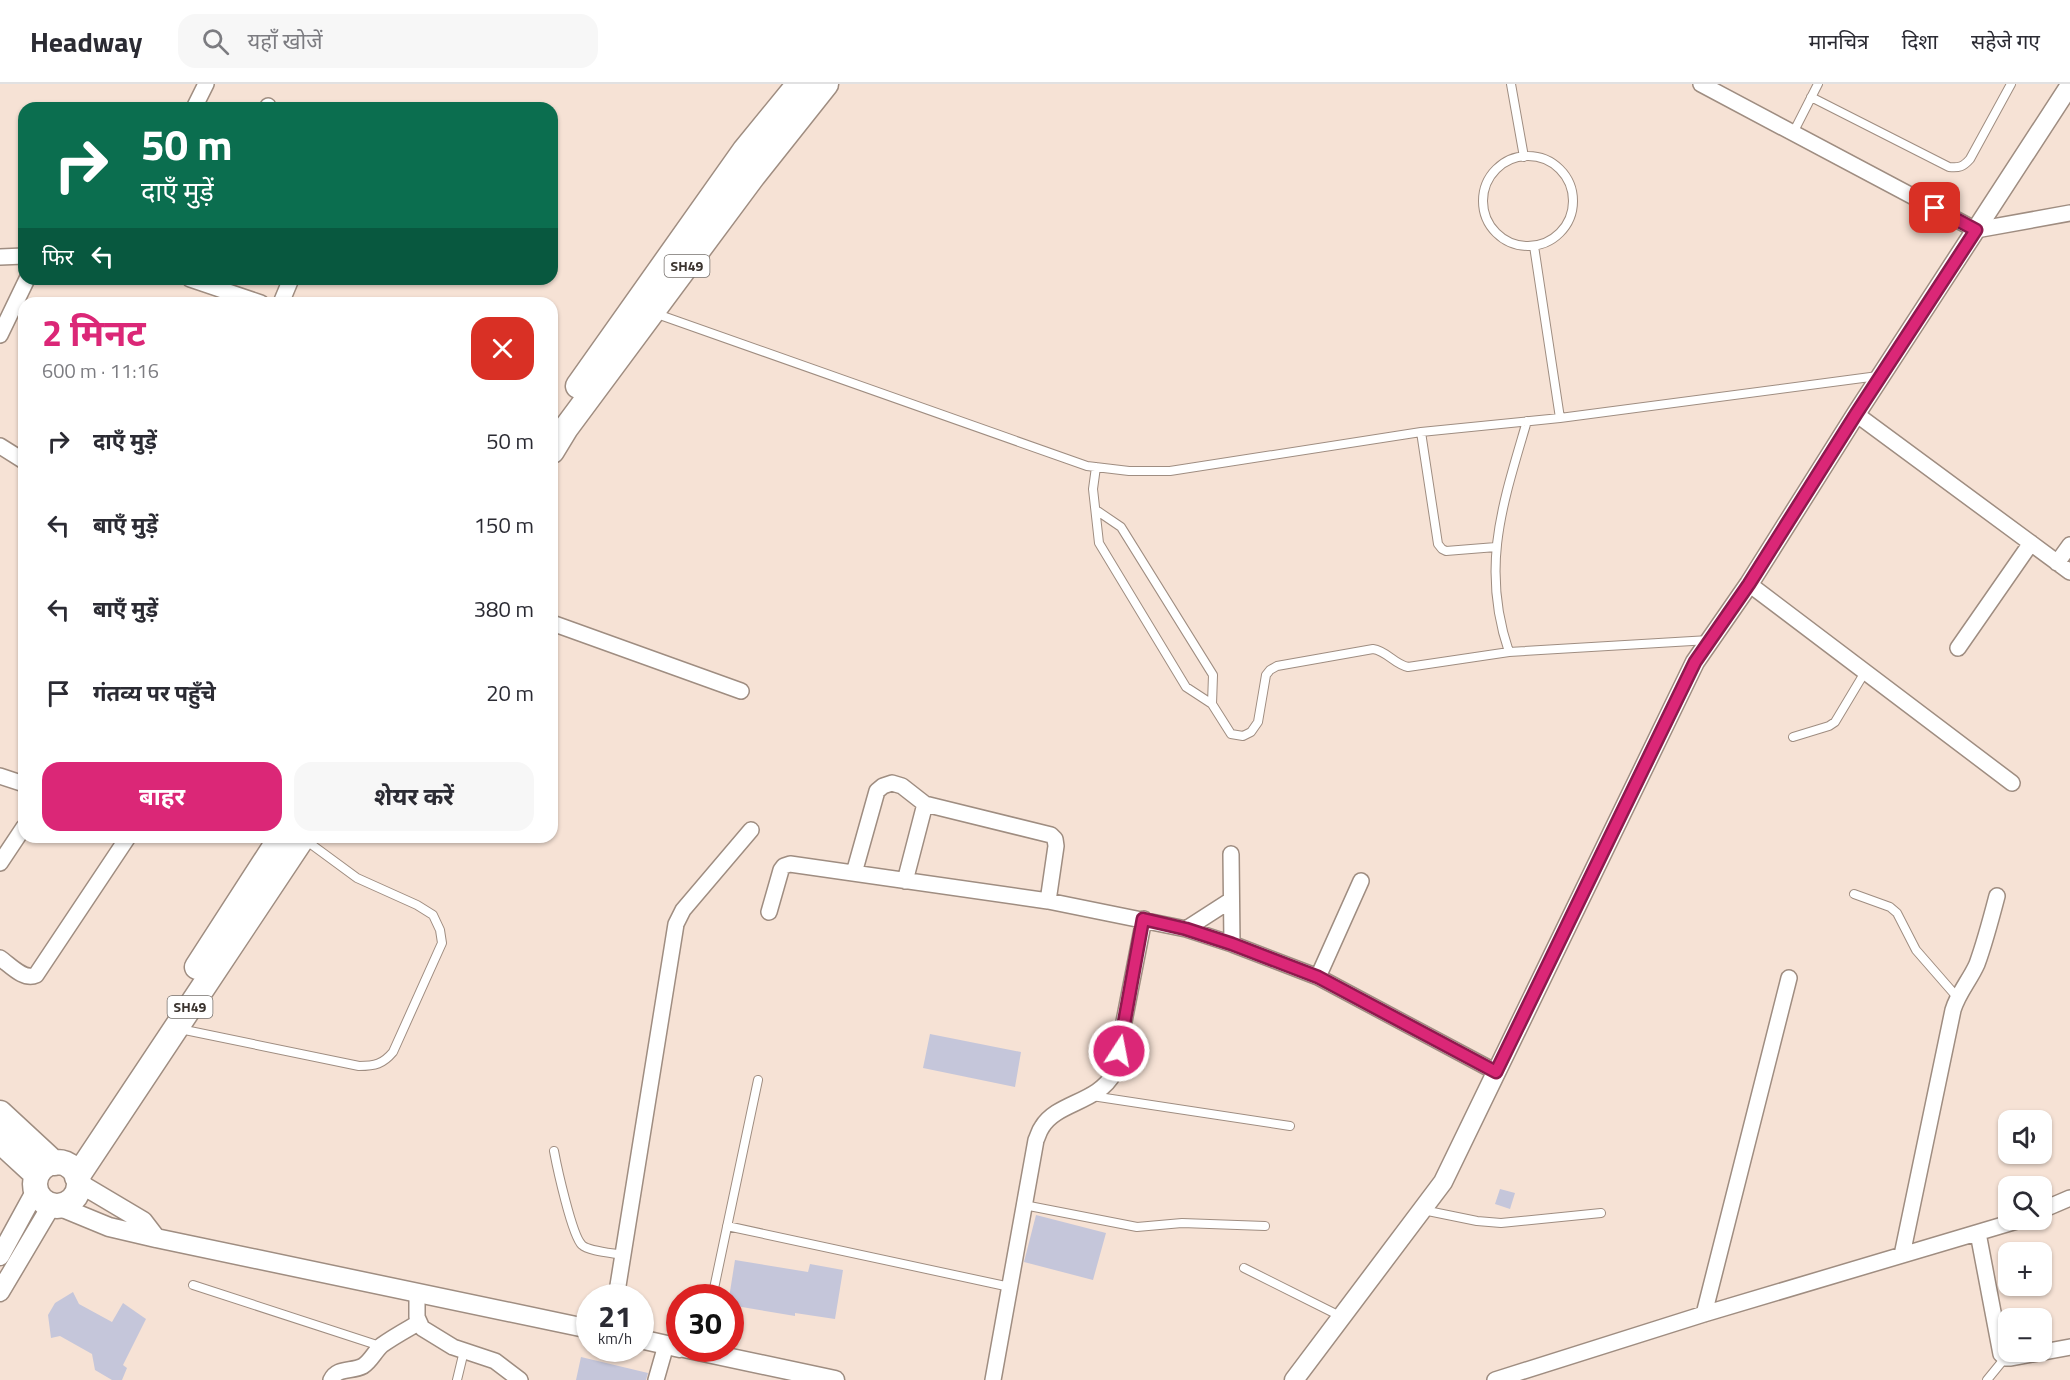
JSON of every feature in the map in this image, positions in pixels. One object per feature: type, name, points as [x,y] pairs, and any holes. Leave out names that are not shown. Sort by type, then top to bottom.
[{"type":"main road","name":"SH49","points":[[558,414],[745,150],[799,84]]},
{"type":"main road","name":"SH49","points":[[558,441],[753,176],[826,84]]},
{"type":"main road","name":"SH49","points":[[57,1183],[176,1028],[292,843]]},
{"type":"main road","name":"SH49","points":[[57,1183],[292,843]]},
{"type":"main road","points":[[0,1113],[57,1183]]},
{"type":"main road","points":[[0,1141],[57,1183]]},
{"type":"street","points":[[197,102],[206,84]]},
{"type":"street","points":[[1701,84],[1976,230],[2070,213]]},
{"type":"street","points":[[1294,1380],[1443,1182],[1695,662],[1749,584],[1881,375],[2070,85]]},
{"type":"street","points":[[0,257],[18,256]]},
{"type":"street","points":[[209,285],[244,297]]},
{"type":"street","points":[[0,335],[18,298]]},
{"type":"street","points":[[1856,414],[2070,572]]},
{"type":"street","points":[[0,446],[18,457]]},
{"type":"street","points":[[1958,648],[2031,543]]},
{"type":"street","points":[[2057,562],[2070,545]]},
{"type":"street","points":[[1749,584],[2012,783]]},
{"type":"street","points":[[558,624],[741,691]]},
{"type":"street","points":[[0,776],[18,782]]},
{"type":"street","points":[[854,873],[877,791],[892,783],[902,786],[925,804],[1051,835],[1056,846],[1048,901]]},
{"type":"street","points":[[905,881],[925,804]]},
{"type":"street","points":[[618,1284],[676,924],[683,910],[751,831]]},
{"type":"street","points":[[0,863],[18,836]]},
{"type":"street","points":[[0,958],[26,976],[31,978],[36,975],[124,843]]},
{"type":"street","points":[[1231,854],[1232,944]]},
{"type":"street","points":[[768,912],[781,870],[790,864],[1048,901],[1143,919],[1186,929],[1232,944],[1318,977],[1496,1072]]},
{"type":"street","points":[[1318,977],[1361,882]]},
{"type":"street","points":[[1902,1255],[1957,997],[1977,963],[1997,896]]},
{"type":"street","points":[[1186,929],[1231,900]]},
{"type":"street","points":[[993,1380],[1036,1140],[1042,1126],[1051,1117],[1109,1083],[1114,1073],[1143,919]]},
{"type":"street","points":[[1704,1314],[1789,978]]},
{"type":"street","points":[[57,1183],[143,1221],[156,1238]]},
{"type":"street","points":[[57,1183],[109,1227],[576,1326]]},
{"type":"street","points":[[0,1256],[57,1183]]},
{"type":"street","points":[[0,1292],[57,1183]]},
{"type":"street","points":[[2052,1206],[2070,1198]]},
{"type":"street","points":[[1495,1380],[1704,1314],[1998,1227]]},
{"type":"street","points":[[1978,1233],[1998,1338]]},
{"type":"street","points":[[417,1293],[418,1323],[422,1328],[464,1351],[495,1361],[520,1380]]},
{"type":"street","points":[[331,1380],[338,1371],[366,1364],[380,1346],[418,1323]]},
{"type":"street","points":[[2052,1350],[2070,1347]]},
{"type":"street","points":[[656,1380],[666,1360]]},
{"type":"street","points":[[744,1360],[835,1380]]},
{"type":"lane","points":[[1511,84],[1524,157]]},
{"type":"lane","points":[[1793,133],[1818,84]]},
{"type":"lane","points":[[1811,98],[1949,167],[1958,168],[1970,159],[2011,84]]},
{"type":"lane","points":[[1524,157],[1545,159],[1557,167],[1566,178],[1572,192],[1572,207],[1568,221],[1560,233],[1548,242],[1534,246],[1519,246],[1505,240],[1494,231],[1486,218],[1483,204],[1484,189],[1491,175],[1502,165],[1515,158],[1524,157]]},
{"type":"lane","points":[[1534,246],[1560,418]]},
{"type":"lane","points":[[652,312],[1087,466],[1130,471],[1170,471],[1421,432],[1560,418],[1881,375]]},
{"type":"lane","points":[[1509,652],[1501,629],[1496,588],[1496,547],[1502,504],[1527,421]]},
{"type":"lane","points":[[1421,432],[1438,544],[1446,550],[1496,547]]},
{"type":"lane","points":[[1096,467],[1093,489],[1099,543],[1186,687],[1212,704],[1231,734],[1243,736],[1251,732],[1258,722],[1266,675],[1277,666],[1372,649],[1382,651],[1400,665],[1408,667],[1509,652],[1711,640]]},
{"type":"lane","points":[[1096,510],[1121,527],[1213,675],[1212,704]]},
{"type":"lane","points":[[1793,737],[1829,726],[1834,722],[1865,672]]},
{"type":"lane","points":[[176,1028],[359,1066],[374,1066],[385,1061],[393,1052],[442,943],[440,930],[433,915],[417,905],[357,878],[305,843]]},
{"type":"lane","points":[[1854,894],[1890,907],[1897,913],[1916,950],[1957,997]]},
{"type":"lane","points":[[715,1284],[758,1080]]},
{"type":"lane","points":[[1090,1096],[1290,1126]]},
{"type":"lane","points":[[554,1151],[562,1190],[579,1241],[586,1248],[622,1255]]},
{"type":"lane","points":[[1024,1205],[1137,1227],[1182,1223],[1265,1226]]},
{"type":"lane","points":[[1423,1210],[1477,1221],[1501,1223],[1601,1213]]},
{"type":"lane","points":[[727,1226],[1010,1287]]},
{"type":"lane","points":[[1244,1268],[1342,1317]]},
{"type":"lane","points":[[194,1285],[380,1346]]},
{"type":"lane","points":[[457,1380],[464,1351]]},
{"type":"lane","points":[[1987,1380],[2002,1362]]},
{"type":"building","points":[[930,1034],[1021,1052],[1015,1087],[923,1068]]},
{"type":"building","points":[[1500,1189],[1515,1193],[1510,1209],[1495,1204]]},
{"type":"building","points":[[1036,1215],[1106,1233],[1093,1280],[1024,1262]]},
{"type":"building","points":[[735,1260],[808,1272],[810,1264],[843,1270],[835,1319],[795,1313],[795,1316],[744,1307],[744,1284],[731,1284]]},
{"type":"building","points":[[73,1292],[79,1304],[112,1322],[123,1303],[146,1319],[123,1365],[127,1368],[122,1380],[112,1380],[95,1370],[92,1354],[60,1336],[51,1338],[48,1315],[55,1303]]},
{"type":"building","points":[[580,1362],[602,1362],[648,1373],[646,1380],[576,1380]]},
{"type":"route","points":[[1119,1051],[1143,919],[1186,929],[1232,944],[1318,977],[1496,1072],[1695,662],[1749,584],[1976,230],[1935,208]]}]
